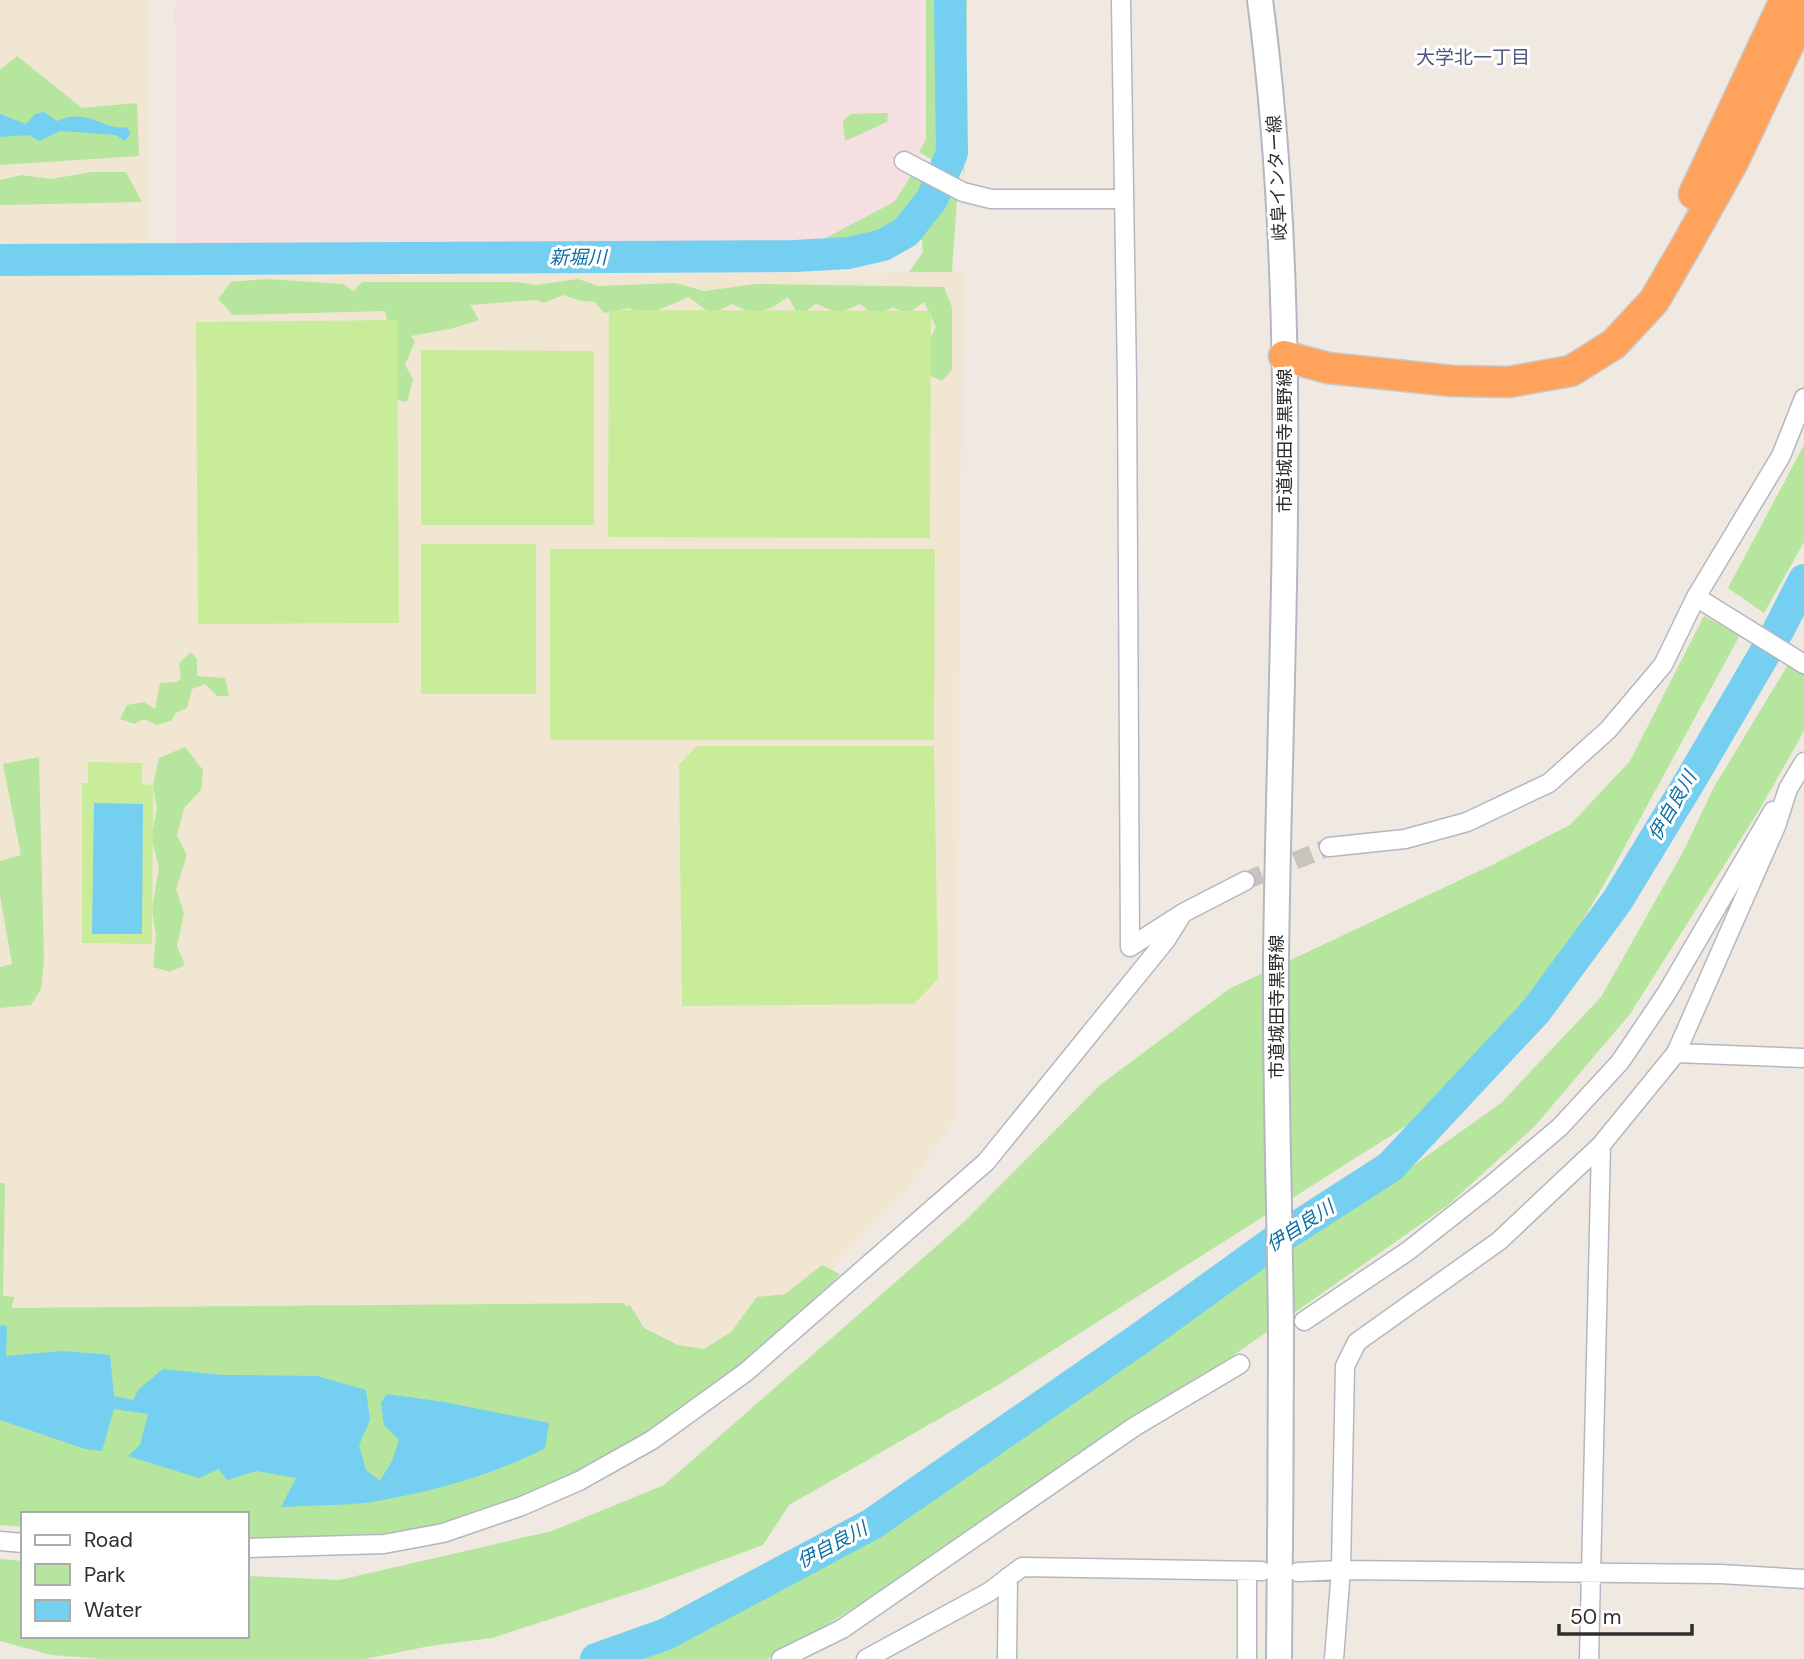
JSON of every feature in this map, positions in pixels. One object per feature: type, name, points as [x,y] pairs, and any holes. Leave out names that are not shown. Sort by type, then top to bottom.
[{"type":"highway","points":[[1284,356],[1325,350],[1511,363],[1571,349],[1604,328],[1640,287],[1673,235],[1785,0]]},
{"type":"highway","points":[[1284,356],[1328,368],[1452,381],[1509,382],[1571,371],[1614,344],[1654,300],[1686,246],[1733,162],[1804,12]]},
{"type":"street","points":[[1121,0],[1125,199],[1130,947],[1183,913],[1245,881]]},
{"type":"street","name":"岐阜インター線","points":[[1260,0],[1272,91],[1284,356]]},
{"type":"street","points":[[904,161],[963,192],[991,199],[1125,199]]},
{"type":"street","name":"市道城田寺黒野線","points":[[1279,1659],[1281,1336],[1276,961],[1286,609],[1284,356]]},
{"type":"street","points":[[1329,847],[1405,839],[1467,822],[1549,783],[1608,730],[1663,665],[1702,601],[1781,456],[1804,398]]},
{"type":"street","points":[[1702,601],[1804,664]]},
{"type":"street","points":[[1304,1321],[1408,1251],[1489,1187],[1560,1127],[1620,1062],[1666,995],[1766,821],[1804,762]]},
{"type":"street","points":[[1334,1659],[1341,1570],[1345,1366],[1357,1342],[1499,1241],[1601,1145],[1676,1054],[1776,826],[1788,789]]},
{"type":"street","points":[[248,1548],[384,1544],[443,1533],[522,1506],[579,1482],[652,1440],[746,1373],[986,1163],[1166,940],[1183,913]]},
{"type":"street","points":[[1676,1054],[1804,1058]]},
{"type":"street","points":[[1589,1659],[1601,1145]]},
{"type":"street","points":[[782,1659],[842,1629],[1134,1427],[1240,1364]]},
{"type":"street","points":[[0,1541],[21,1543]]},
{"type":"street","points":[[866,1659],[989,1592],[1022,1567],[1254,1571],[1247,1659]]},
{"type":"street","points":[[1298,1572],[1341,1570],[1720,1574],[1804,1579]]},
{"type":"street","points":[[1007,1659],[1008,1577]]},
{"type":"shaded area","points":[[0,0],[148,0],[148,259],[208,276],[963,272],[956,1117],[905,1193],[821,1280],[705,1381],[248,1514],[21,1512],[21,1515],[0,1515]]},
{"type":"shaded area","points":[[175,0],[926,0],[926,139],[911,176],[894,202],[820,241],[176,247]]},
{"type":"green space","points":[[926,0],[944,0],[946,151],[939,164],[919,152],[926,139]]},
{"type":"green space","points":[[956,0],[967,0],[964,175],[957,149]]},
{"type":"green space","points":[[17,56],[82,108],[137,103],[139,156],[0,165],[0,70]]},
{"type":"green space","points":[[888,113],[887,122],[845,141],[843,121],[851,114]]},
{"type":"green space","points":[[92,172],[126,172],[142,202],[0,205],[0,180],[21,175],[51,179]]},
{"type":"green space","points":[[911,176],[957,200],[952,272],[909,272],[923,252],[922,240],[880,233],[827,254],[820,241],[894,202]]},
{"type":"green space","points":[[266,279],[343,284],[354,291],[362,282],[516,282],[536,285],[578,279],[599,286],[676,283],[704,291],[756,284],[944,287],[952,307],[952,370],[942,381],[927,374],[926,348],[936,327],[924,302],[907,314],[893,307],[875,316],[860,304],[839,313],[816,304],[799,316],[788,297],[773,307],[754,314],[732,304],[711,314],[689,297],[646,315],[629,308],[604,313],[595,302],[563,295],[544,303],[536,300],[470,305],[479,320],[450,329],[411,336],[415,341],[405,365],[413,379],[407,402],[393,399],[391,342],[385,311],[233,315],[218,299],[231,282]]},
{"type":"green space","points":[[609,310],[931,311],[930,538],[608,537]]},
{"type":"green space","points":[[397,320],[399,623],[198,624],[196,322]]},
{"type":"green space","points":[[421,350],[594,351],[594,525],[421,525]]},
{"type":"green space","points":[[1804,445],[1804,542],[1764,613],[1728,588]]},
{"type":"green space","points":[[421,544],[536,544],[536,694],[421,694]]},
{"type":"green space","points":[[550,549],[935,549],[934,740],[550,740]]},
{"type":"green space","points":[[1704,616],[1740,635],[1605,883],[1546,981],[1436,1107],[998,1385],[789,1505],[763,1545],[649,1587],[492,1638],[430,1646],[365,1659],[102,1659],[51,1655],[0,1641],[0,1559],[21,1561],[21,1638],[248,1638],[248,1576],[339,1580],[552,1531],[664,1485],[964,1222],[1100,1085],[1229,989],[1494,864],[1570,825],[1630,761]]},
{"type":"green space","points":[[191,652],[197,659],[197,676],[225,678],[229,696],[217,696],[205,684],[192,689],[187,708],[176,713],[171,721],[157,725],[144,719],[134,724],[120,719],[127,705],[144,702],[155,709],[160,683],[181,679],[179,663]]},
{"type":"green space","points":[[1789,663],[1804,672],[1804,731],[1761,807],[1630,1014],[1534,1127],[1448,1205],[953,1547],[779,1654],[766,1659],[620,1659],[667,1643],[771,1590],[1099,1378],[1167,1327],[1357,1206],[1501,1103],[1601,997],[1683,852],[1714,787]]},
{"type":"green space","points":[[697,746],[934,746],[938,979],[914,1004],[682,1006],[679,765]]},
{"type":"green space","points":[[185,747],[203,770],[201,790],[184,808],[177,836],[187,855],[176,889],[184,913],[177,946],[185,965],[170,972],[153,967],[156,936],[152,909],[159,867],[151,837],[157,810],[153,785],[159,758]]},
{"type":"green space","points":[[39,757],[44,962],[41,989],[31,1005],[0,1008],[0,967],[12,964],[0,895],[0,861],[21,855],[3,764]]},
{"type":"green space","points":[[88,762],[142,763],[142,784],[153,785],[152,944],[82,943],[82,783],[88,783]]},
{"type":"green space","points":[[0,1183],[5,1183],[3,1296],[15,1297],[11,1308],[623,1303],[630,1305],[644,1328],[678,1345],[704,1349],[731,1332],[757,1297],[785,1294],[822,1265],[840,1274],[808,1310],[739,1373],[623,1451],[494,1514],[335,1553],[248,1554],[248,1512],[21,1512],[21,1527],[0,1525]]},
{"type":"water","points":[[44,112],[57,121],[68,117],[87,118],[110,126],[126,127],[131,133],[125,141],[116,135],[60,131],[39,141],[29,135],[0,137],[0,114],[26,124],[35,114]]},
{"type":"water","points":[[94,803],[143,804],[142,934],[92,934]]},
{"type":"water","points":[[0,1325],[7,1326],[6,1356],[63,1351],[110,1355],[114,1396],[133,1400],[139,1389],[163,1369],[223,1375],[317,1376],[366,1390],[370,1420],[359,1445],[366,1470],[380,1481],[392,1461],[399,1440],[384,1425],[381,1403],[387,1394],[444,1402],[549,1423],[545,1448],[483,1475],[416,1493],[372,1502],[281,1507],[296,1478],[257,1471],[227,1480],[219,1469],[199,1478],[128,1456],[140,1445],[148,1414],[114,1409],[102,1451],[85,1449],[0,1420]]},
{"type":"waterway","name":"新堀川","points":[[0,260],[795,256],[849,253],[883,245],[906,232],[932,199],[952,153],[950,0]]},
{"type":"waterway","name":"伊自良川","points":[[596,1659],[666,1634],[872,1524],[1275,1241],[1390,1167],[1536,1011],[1617,901],[1779,629],[1804,580]]},
{"type":"tunnel","points":[[1245,881],[1329,847]]},
{"type":"district","name":"大学北一丁目","points":[[1473,57]]}]
